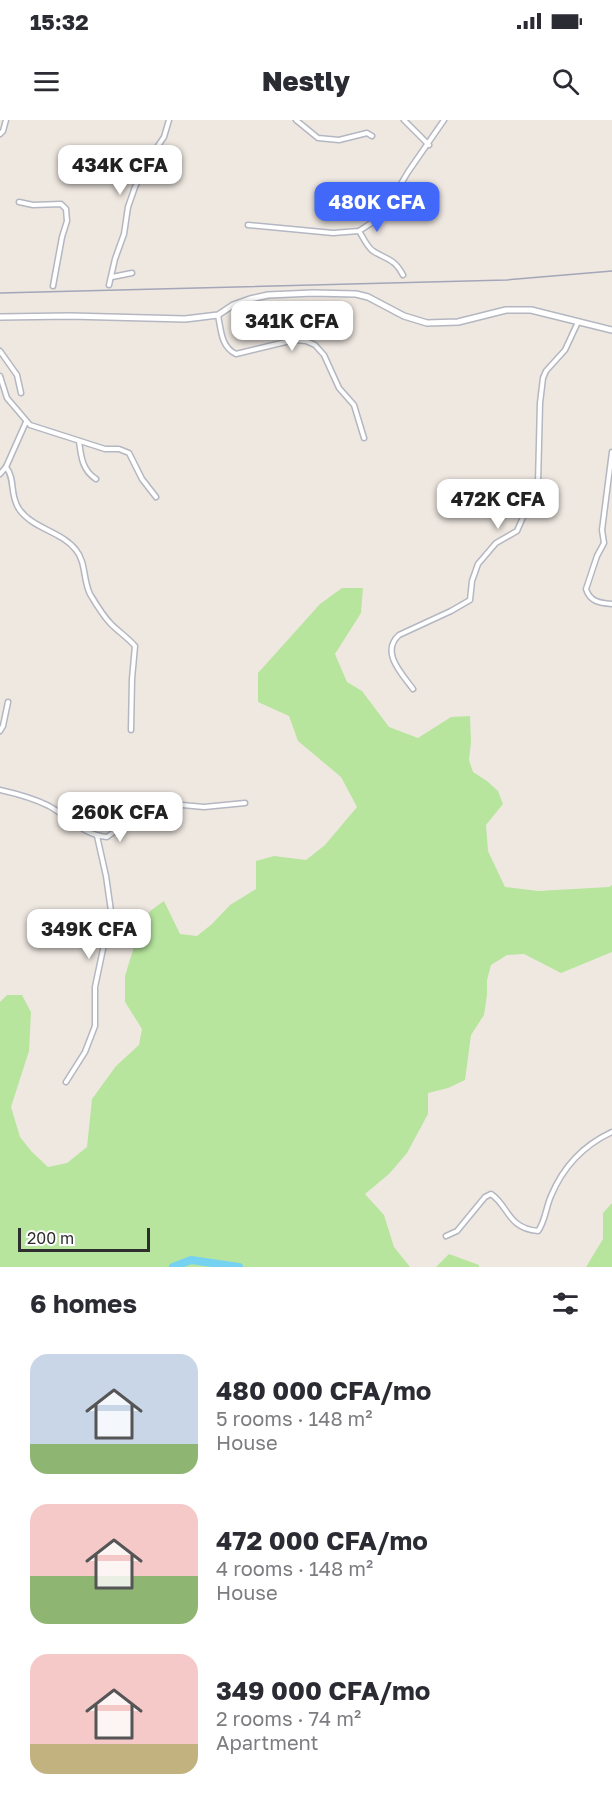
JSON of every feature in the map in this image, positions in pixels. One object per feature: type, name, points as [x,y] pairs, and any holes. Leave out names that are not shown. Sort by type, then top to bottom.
[{"type":"street","points":[[0,134],[6,120]]},
{"type":"street","points":[[109,285],[135,187],[164,137],[169,120]]},
{"type":"street","points":[[296,120],[318,138],[339,140],[367,133],[372,136]]},
{"type":"street","points":[[404,120],[429,145]]},
{"type":"street","points":[[248,225],[333,232],[359,231],[382,216],[408,172],[429,145],[444,120]]},
{"type":"street","points":[[19,202],[33,205],[61,204],[66,209],[67,221],[53,286]]},
{"type":"street","points":[[359,231],[369,247],[374,252],[391,259],[403,275]]},
{"type":"street","points":[[112,277],[132,273]]},
{"type":"street","points":[[0,317],[70,316],[165,320],[218,315],[250,298],[313,293],[356,294],[368,297],[404,316],[426,323],[458,322],[488,313],[518,309],[531,310],[612,330]]},
{"type":"street","points":[[218,315],[225,344],[231,352],[236,354],[294,340],[306,341],[315,345],[322,352],[339,388],[354,405],[364,438]]},
{"type":"street","points":[[413,689],[392,658],[393,642],[399,635],[452,611],[470,600],[472,581],[482,557],[496,543],[517,531],[538,483],[540,403],[543,378],[546,371],[565,350],[578,322]]},
{"type":"street","points":[[0,351],[14,369],[20,383],[21,393]]},
{"type":"street","points":[[0,376],[7,398],[26,422],[105,449],[119,449],[129,453],[144,482],[156,497]]},
{"type":"street","points":[[0,474],[6,467],[26,422]]},
{"type":"street","points":[[79,440],[82,461],[89,474],[96,479]]},
{"type":"street","points":[[612,452],[602,530],[604,543],[597,556],[586,590],[594,601],[612,604]]},
{"type":"street","points":[[6,467],[13,479],[12,494],[19,509],[36,524],[66,540],[75,549],[80,557],[90,594],[110,624],[135,646],[131,730]]},
{"type":"street","points":[[0,731],[8,702]]},
{"type":"street","points":[[0,790],[28,796],[50,807],[79,827],[97,836],[107,837],[136,816],[162,806],[171,804],[204,807],[245,803]]},
{"type":"street","points":[[66,1083],[85,1052],[95,1026],[95,987],[111,912],[97,836]]},
{"type":"street","points":[[446,1236],[457,1231],[485,1197],[491,1194],[512,1219],[527,1228],[538,1231],[558,1180],[573,1159],[587,1147],[612,1132]]},
{"type":"green space","points":[[342,588],[363,588],[361,613],[335,654],[347,682],[362,691],[389,727],[418,738],[451,717],[470,716],[469,760],[473,772],[498,791],[503,804],[486,825],[488,851],[505,887],[538,891],[612,885],[612,952],[561,973],[524,954],[507,955],[491,965],[487,980],[484,1015],[471,1035],[465,1080],[448,1088],[428,1093],[428,1114],[407,1153],[389,1174],[365,1194],[384,1215],[394,1247],[410,1267],[0,1267],[0,1002],[7,995],[22,995],[31,1012],[29,1051],[11,1107],[20,1137],[48,1167],[67,1163],[87,1147],[92,1099],[116,1066],[139,1045],[142,1029],[125,1002],[125,976],[137,937],[150,911],[164,901],[180,934],[197,936],[230,905],[256,889],[256,861],[274,856],[306,860],[325,845],[357,807],[341,777],[298,741],[289,716],[258,702],[258,673],[320,604]]},
{"type":"green space","points":[[612,1203],[612,1267],[586,1267],[603,1239],[603,1213]]},
{"type":"green space","points":[[449,1254],[479,1265],[479,1267],[436,1267]]},
{"type":"waterway","points":[[173,1267],[191,1260],[239,1267]]},
{"type":"railway","points":[[0,293],[506,280],[612,271]]}]
